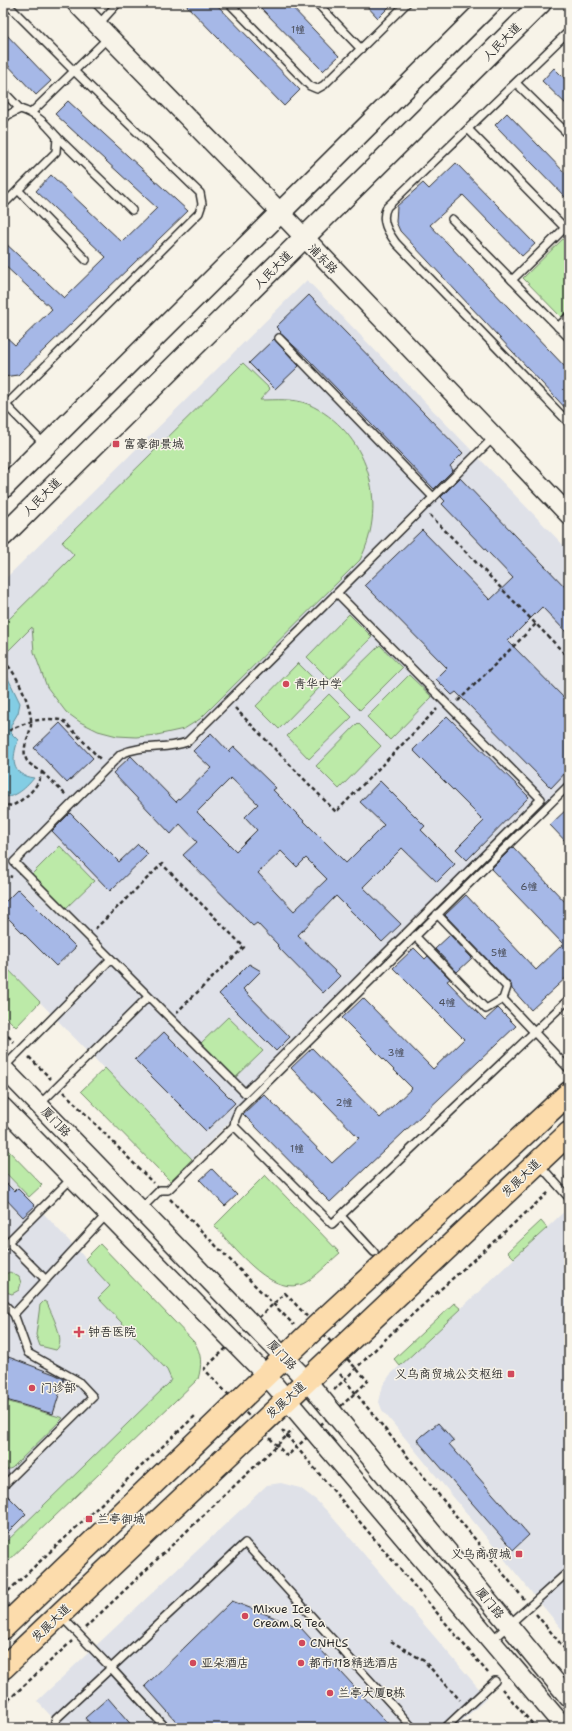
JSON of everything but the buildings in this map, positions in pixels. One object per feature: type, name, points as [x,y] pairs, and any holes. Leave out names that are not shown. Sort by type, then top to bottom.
[{"type":"main road","points":[[3,488],[491,3]]},
{"type":"main road","name":"人民大道","points":[[3,536],[541,3]]},
{"type":"main road","points":[[3,1628],[284,1357],[569,1094]]},
{"type":"main road","name":"发展大道","points":[[3,1668],[569,1133]]},
{"type":"street","name":"浦东路","points":[[76,3],[280,212],[304,239],[569,515]]},
{"type":"street","name":"厦门路","points":[[3,1068],[307,1381],[569,1698]]},
{"type":"street","name":"厦门路","points":[[3,1107],[266,1375],[565,1728]]},
{"type":"lane","points":[[6,3],[200,193],[202,204],[199,213],[4,405],[46,446]]},
{"type":"lane","points":[[32,112],[74,71],[103,31],[118,3]]},
{"type":"lane","points":[[230,3],[310,86],[317,89],[324,85],[406,4]]},
{"type":"lane","points":[[317,3],[361,49]]},
{"type":"lane","points":[[569,31],[387,207],[384,213],[387,231],[396,243],[569,423]]},
{"type":"lane","points":[[516,83],[569,135]]},
{"type":"lane","points":[[3,91],[20,109],[32,112],[47,125],[57,137],[132,210]]},
{"type":"lane","points":[[3,120],[8,115],[20,109]]},
{"type":"lane","points":[[468,129],[567,226],[512,280]]},
{"type":"lane","points":[[3,206],[56,152],[57,137]]},
{"type":"lane","points":[[18,190],[86,260]]},
{"type":"lane","points":[[3,193],[9,200]]},
{"type":"lane","points":[[452,219],[569,338]]},
{"type":"lane","points":[[558,327],[569,316]]},
{"type":"lane","points":[[279,338],[433,497]]},
{"type":"lane","points":[[337,593],[541,799],[244,1093],[14,862],[122,754],[131,750],[175,747],[187,742],[494,437]]},
{"type":"lane","points":[[141,1209],[160,1190],[168,1190],[234,1126],[239,1110],[569,785]]},
{"type":"lane","points":[[415,936],[486,1009],[503,999],[507,987],[437,914]]},
{"type":"lane","points":[[3,1068],[111,959]]},
{"type":"lane","points":[[39,1105],[148,996]]},
{"type":"lane","points":[[503,999],[569,1069]]},
{"type":"lane","points":[[234,1126],[332,1224],[569,999]]},
{"type":"lane","points":[[537,1162],[569,1198]]},
{"type":"lane","points":[[46,1280],[5,1243],[72,1177]]},
{"type":"lane","points":[[14,1314],[108,1213]]},
{"type":"lane","points":[[341,1216],[374,1252]]},
{"type":"lane","points":[[3,1303],[14,1314],[28,1353],[78,1381],[93,1397],[3,1486]]},
{"type":"lane","points":[[53,1728],[56,1719],[245,1543],[413,1728]]},
{"type":"lane","points":[[491,1641],[569,1571]]},
{"type":"lane","points":[[60,1614],[166,1728]]},
{"type":"lane","points":[[445,1728],[495,1682]]},
{"type":"path","points":[[423,507],[569,658]]},
{"type":"path","points":[[451,708],[536,624]]},
{"type":"path","points":[[3,661],[14,672],[32,714],[24,749],[27,761],[57,785],[73,803]]},
{"type":"path","points":[[228,701],[336,812],[445,702]]},
{"type":"path","points":[[3,734],[9,729],[16,728],[25,722],[57,719],[64,721],[108,768]]},
{"type":"path","points":[[3,804],[12,806],[23,800],[39,781],[42,772]]},
{"type":"path","points":[[88,936],[162,864],[244,947],[170,1019]]},
{"type":"path","points":[[323,1401],[394,1331],[569,1173]]},
{"type":"path","points":[[3,1705],[303,1420]]},
{"type":"path","points":[[391,1641],[424,1661],[467,1707],[470,1728]]},
{"type":"shaded area","name":"青华中学","points":[[307,280],[569,551],[569,788],[192,1159],[3,964],[3,581]]},
{"type":"shaded area","name":"钟吾医院","points":[[3,1170],[198,1379],[3,1566]]},
{"type":"shaded area","points":[[569,1207],[569,1638],[382,1410],[379,1402],[383,1385],[390,1375]]},
{"type":"shaded area","points":[[281,1483],[300,1488],[316,1500],[327,1511],[487,1698],[454,1728],[62,1728],[37,1701],[267,1485]]},
{"type":"green space","points":[[569,233],[569,309],[561,317],[523,278]]},
{"type":"green space","points":[[243,363],[270,389],[260,400],[290,400],[308,404],[329,416],[346,432],[358,450],[367,471],[372,493],[373,515],[369,538],[360,560],[200,719],[184,729],[157,735],[136,737],[117,736],[98,731],[80,722],[66,712],[47,687],[34,652],[32,627],[3,656],[3,625],[74,555],[62,542]]},
{"type":"green space","points":[[349,614],[372,637],[330,680],[307,657]]},
{"type":"green space","points":[[380,645],[402,668],[360,710],[337,687]]},
{"type":"green space","points":[[298,663],[321,686],[279,729],[256,706]]},
{"type":"green space","points":[[409,675],[432,697],[390,740],[367,717]]},
{"type":"green space","points":[[329,694],[352,717],[309,759],[287,736]]},
{"type":"green space","points":[[358,723],[381,746],[339,789],[316,766]]},
{"type":"green space","points":[[60,846],[94,881],[66,908],[32,874]]},
{"type":"green space","points":[[3,964],[40,1002],[16,1027],[3,1014]]},
{"type":"green space","points":[[228,1017],[263,1051],[234,1079],[200,1044]]},
{"type":"green space","points":[[105,1068],[192,1159],[170,1181],[81,1091]]},
{"type":"green space","points":[[3,1145],[42,1185],[29,1197],[3,1170]]},
{"type":"green space","points":[[265,1175],[340,1253],[315,1276],[299,1285],[287,1286],[275,1282],[263,1275],[241,1256],[214,1226]]},
{"type":"green space","points":[[541,1221],[547,1228],[514,1258],[508,1252]]},
{"type":"green space","points":[[100,1244],[197,1346],[200,1355],[198,1379],[3,1566],[3,1545],[169,1383],[171,1379],[167,1370],[98,1298],[110,1286],[85,1259]]},
{"type":"green space","points":[[10,1272],[19,1277],[21,1283],[19,1290],[12,1294],[3,1291],[3,1275]]},
{"type":"green space","points":[[44,1301],[47,1303],[55,1320],[59,1334],[60,1341],[56,1350],[40,1346],[36,1335],[40,1305]]},
{"type":"green space","points":[[454,1303],[461,1309],[400,1366],[394,1359]]},
{"type":"green space","points":[[6,1401],[63,1418],[12,1468],[3,1471],[3,1411]]},
{"type":"water","points":[[3,668],[20,703],[18,713],[11,725],[11,733],[18,740],[14,760],[15,765],[17,770],[21,773],[34,778],[20,792],[7,797],[3,796]]},
{"type":"place","name":"富豪御景城","points":[[116,444]]},
{"type":"place","name":"青华中学","points":[[286,684]]},
{"type":"place","name":"钟吾医院","points":[[79,1332]]},
{"type":"place","name":"义乌商贸城公交枢纽","points":[[511,1374]]},
{"type":"place","name":"门诊部","points":[[32,1388]]},
{"type":"place","name":"兰亭御城","points":[[89,1519]]},
{"type":"place","name":"义乌商贸城","points":[[519,1554]]},
{"type":"place","name":"Mixue Ice Cream & Tea","points":[[245,1616]]},
{"type":"place","name":"CNHLS","points":[[302,1643]]},
{"type":"place","name":"亚朵酒店","points":[[193,1663]]},
{"type":"place","name":"都市118精选酒店","points":[[301,1663]]},
{"type":"place","name":"兰亭大厦B栋","points":[[330,1693]]}]
